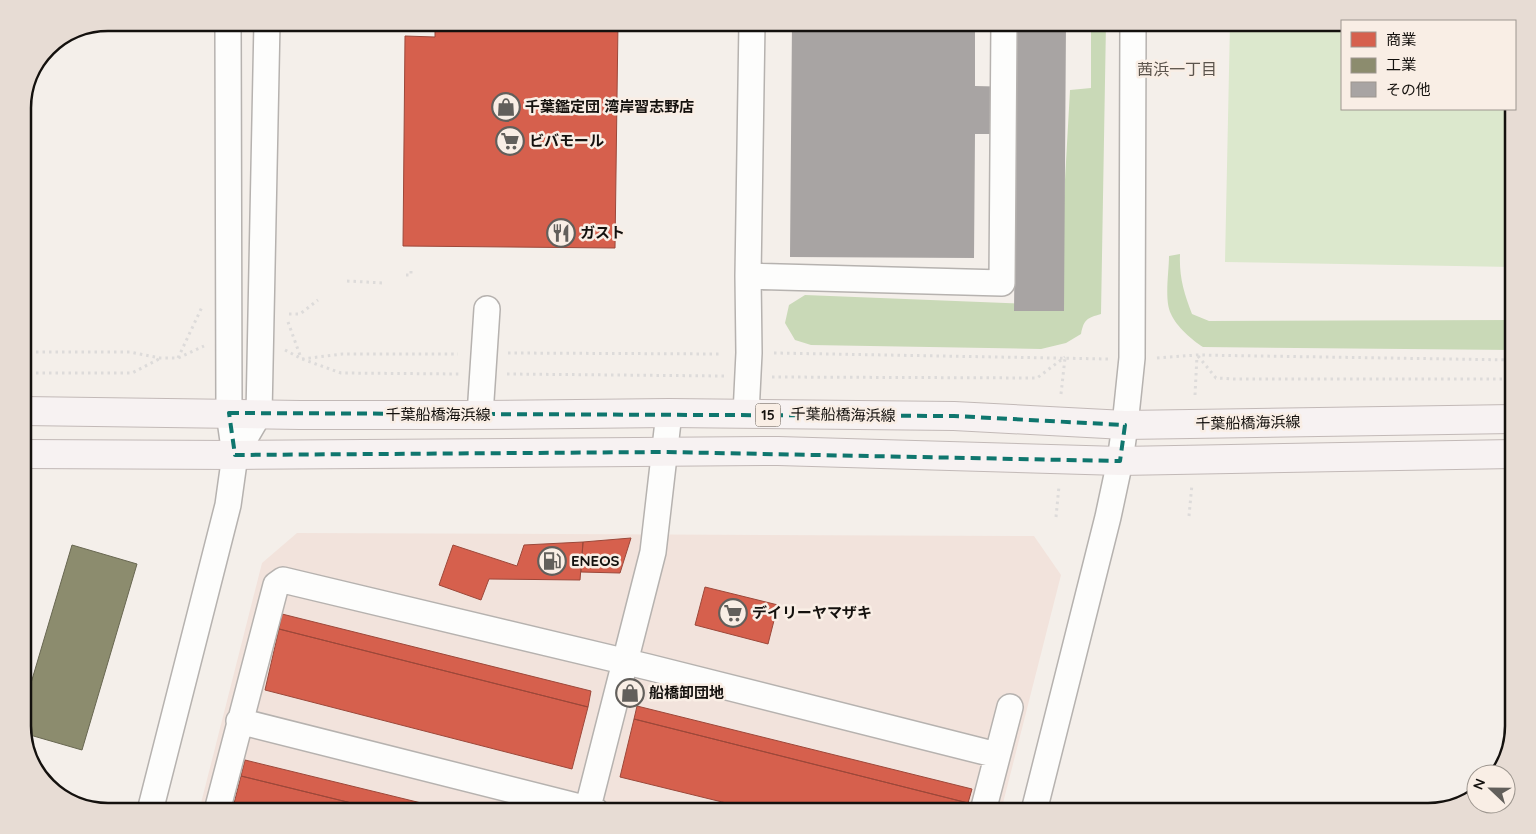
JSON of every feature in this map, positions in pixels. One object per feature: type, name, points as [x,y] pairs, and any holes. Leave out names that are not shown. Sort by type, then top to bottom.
[{"type":"main road","name":"千葉船橋海浜線","points":[[31,411],[258,414],[480,415],[669,413],[954,416],[1125,425],[1505,419]]},
{"type":"main road","points":[[31,454],[235,455],[778,451],[1120,461],[1505,454]]},
{"type":"street","points":[[152,803],[228,504],[235,455],[228,413],[228,31]]},
{"type":"street","points":[[235,455],[258,414],[267,31]]},
{"type":"street","points":[[746,414],[749,353],[748,276],[752,31]]},
{"type":"street","points":[[748,276],[1002,283],[1004,31]]},
{"type":"street","points":[[1036,803],[1108,518],[1120,461],[1125,425],[1132,358],[1132,31]]},
{"type":"street","points":[[480,415],[486,309]]},
{"type":"street","points":[[592,803],[625,661],[654,552],[669,413]]},
{"type":"street","points":[[219,803],[276,585],[283,580],[625,661],[997,755]]},
{"type":"street","points":[[985,803],[1010,706]]},
{"type":"street","points":[[239,721],[559,803]]},
{"type":"path","points":[[406,274],[411,275],[411,270]]},
{"type":"path","points":[[347,281],[383,283]]},
{"type":"path","points":[[289,314],[300,314],[318,300]]},
{"type":"path","points":[[31,352],[130,352],[160,358],[178,358],[204,346]]},
{"type":"path","points":[[284,349],[302,359],[341,373],[464,374]]},
{"type":"path","points":[[503,353],[721,354]]},
{"type":"path","points":[[771,353],[1111,359]]},
{"type":"path","points":[[302,359],[342,354],[463,354]]},
{"type":"path","points":[[1157,358],[1197,356],[1505,360]]},
{"type":"path","points":[[1197,356],[1216,378],[1235,380],[1505,379]]},
{"type":"path","points":[[1195,395],[1197,356]]},
{"type":"path","points":[[31,373],[132,373],[160,358]]},
{"type":"path","points":[[776,377],[1037,378],[1065,358]]},
{"type":"path","points":[[1061,394],[1065,358]]},
{"type":"path","points":[[503,374],[726,376]]},
{"type":"path","points":[[1189,516],[1192,478]]},
{"type":"path","points":[[1056,518],[1059,483]]},
{"type":"highlighted area","points":[[229,413],[954,416],[1125,425],[1120,461],[665,452],[235,455]]},
{"type":"shaded area","name":"船橋卸団地","points":[[297,533],[1034,536],[1061,575],[1003,803],[201,803],[262,563]]},
{"type":"green space","points":[[1091,31],[1106,31],[1101,314],[1087,320],[1083,325],[1081,334],[1066,343],[1041,349],[811,345],[795,340],[785,323],[789,305],[805,295],[1058,305],[1070,90],[1091,88]]},
{"type":"green space","points":[[1230,31],[1341,31],[1341,110],[1505,110],[1505,267],[1225,262]]},
{"type":"green space","points":[[1180,254],[1180,270],[1183,285],[1192,314],[1209,321],[1505,320],[1505,350],[1203,347],[1181,328],[1171,314],[1167,294],[1169,256]]},
{"type":"building: 商業","name":"ビバモール","points":[[435,31],[618,31],[615,248],[403,246],[405,36],[435,37]]},
{"type":"building: 商業","points":[[631,538],[620,573],[581,572],[583,542]]},
{"type":"building: 商業","points":[[583,542],[580,580],[489,579],[481,600],[439,585],[453,545],[517,566],[524,545]]},
{"type":"building: 商業","points":[[705,587],[778,605],[768,644],[695,625]]},
{"type":"building: 商業","points":[[282,614],[591,691],[588,707],[279,629]]},
{"type":"building: 商業","points":[[279,629],[588,707],[572,769],[265,690]]},
{"type":"building: 商業","points":[[637,706],[972,789],[968,803],[634,719]]},
{"type":"building: 商業","points":[[634,719],[968,803],[726,803],[620,777]]},
{"type":"building: 商業","points":[[245,760],[421,803],[351,803],[241,776]]},
{"type":"building: 商業","points":[[241,776],[351,803],[234,803]]},
{"type":"building: 工業","points":[[72,545],[137,564],[82,750],[32,736],[31,683]]},
{"type":"building: その他","points":[[792,31],[975,31],[975,86],[1016,87],[1017,31],[1066,31],[1064,311],[1014,311],[1016,134],[975,134],[974,258],[790,257]]},
{"type":"place","name":"千葉鑑定団 湾岸習志野店","points":[[506,107]]},
{"type":"place","name":"ビバモール","points":[[510,141]]},
{"type":"place","name":"ガスト","points":[[561,233]]},
{"type":"place","name":"ENEOS","points":[[552,561]]},
{"type":"place","name":"デイリーヤマザキ","points":[[733,613]]},
{"type":"place","name":"船橋卸団地","points":[[630,693]]},
{"type":"district","name":"茜浜一丁目","points":[[1177,69]]}]
